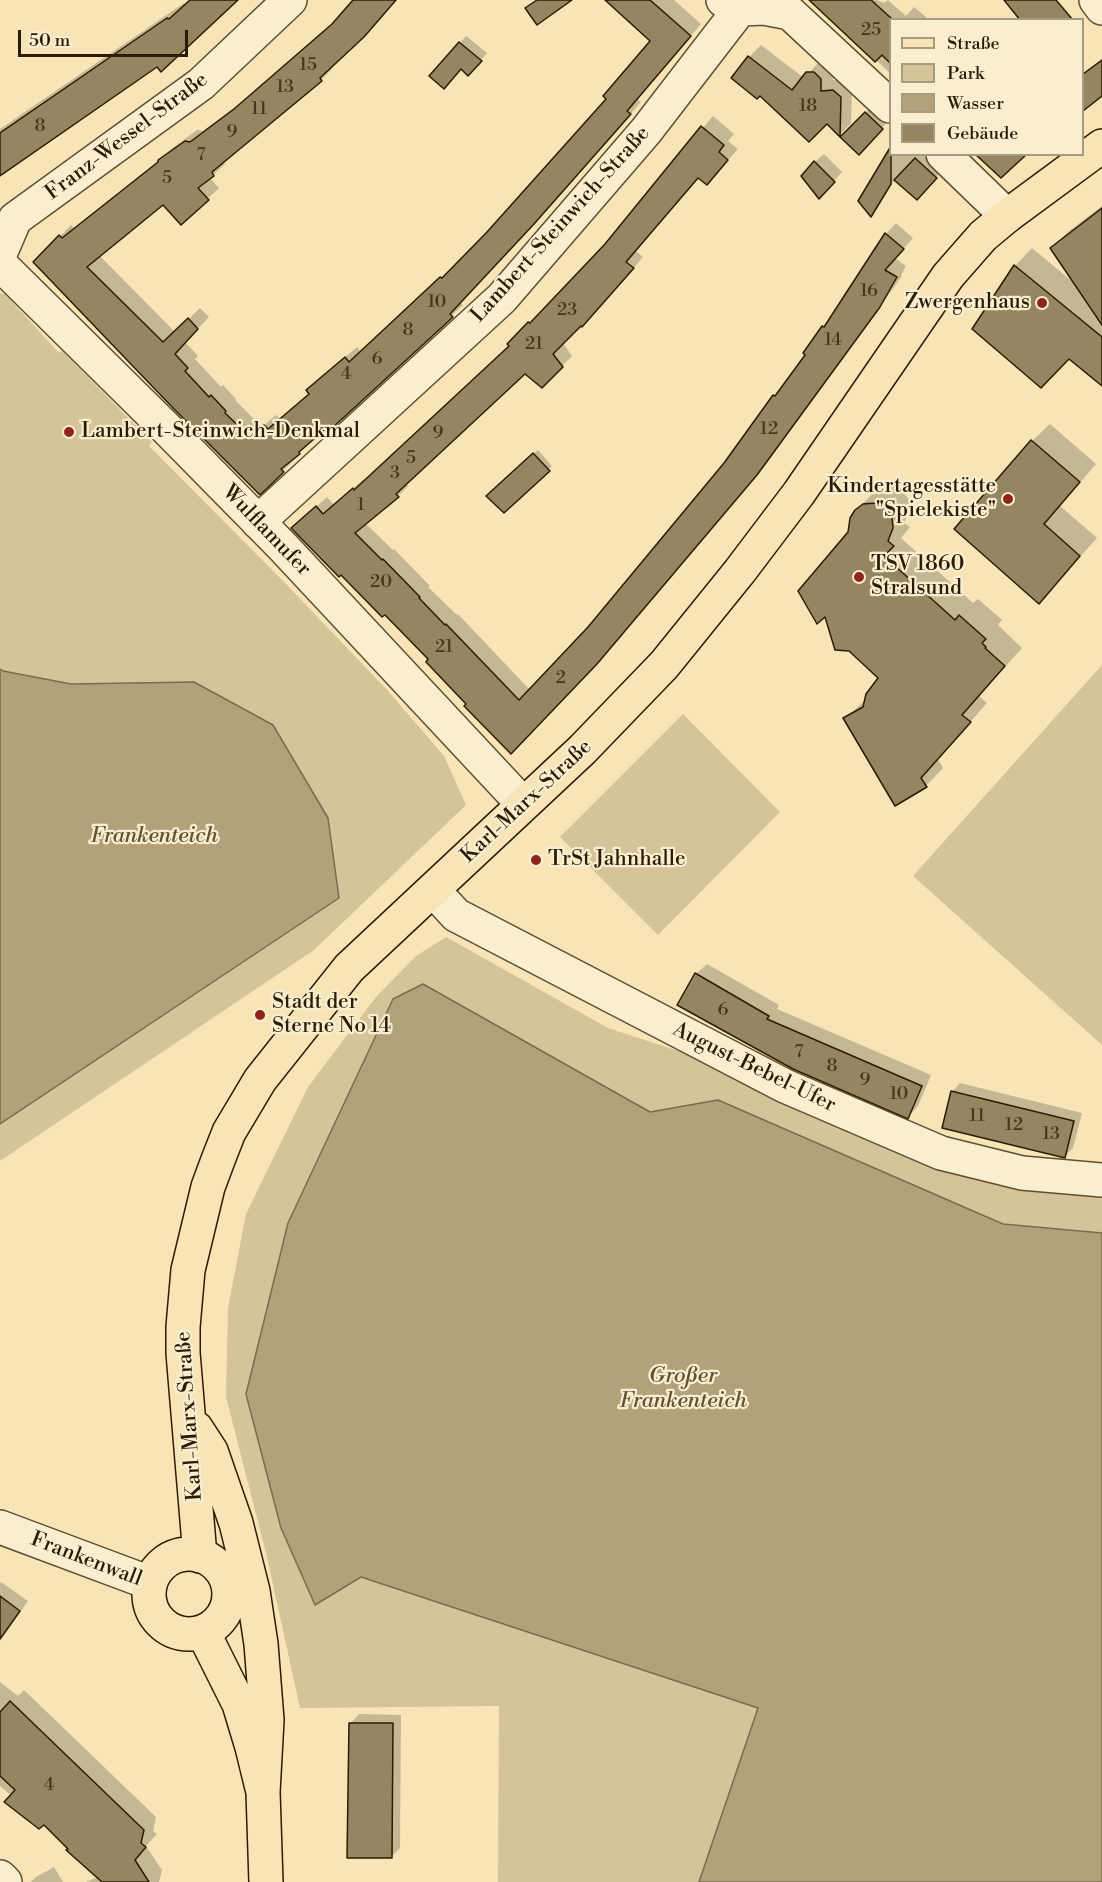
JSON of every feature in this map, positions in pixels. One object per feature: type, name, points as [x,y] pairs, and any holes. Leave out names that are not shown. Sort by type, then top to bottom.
[{"type":"main road","name":"Karl-Marx-Straße","points":[[200,1556],[187,1414],[183,1327],[188,1270],[208,1186],[229,1132],[274,1060],[349,968],[610,722],[678,648],[800,493],[948,276],[983,236],[1102,146]]},
{"type":"main road","points":[[187,1414],[211,1451],[236,1522],[253,1591],[261,1644],[267,1720],[263,1792],[266,1882]]},
{"type":"main road","points":[[150,1583],[164,1562],[176,1556],[188,1554],[213,1562],[222,1573],[228,1586],[228,1600],[224,1614],[203,1632],[239,1704],[263,1792]]},
{"type":"main road","name":"Frankenwall","points":[[150,1583],[151,1608],[157,1619],[166,1627],[184,1633],[203,1632]]},
{"type":"street","name":"Franz-Wessel-Straße","points":[[0,254],[15,219],[201,84],[290,0]]},
{"type":"street","points":[[1095,0],[1102,8]]},
{"type":"street","points":[[731,5],[790,13],[889,104]]},
{"type":"street","name":"Lambert-Steinwich-Straße","points":[[258,522],[502,297],[646,131],[731,5]]},
{"type":"street","points":[[945,156],[1007,216]]},
{"type":"street","name":"Wulflamufer","points":[[0,264],[258,522],[523,804]]},
{"type":"street","name":"August-Bebel-Ufer","points":[[433,890],[456,915],[784,1086],[941,1153],[1022,1173],[1102,1180]]},
{"type":"street","name":"Frankenwall","points":[[0,1527],[150,1583]]},
{"type":"street","points":[[0,1877],[4,1882]]},
{"type":"green space","points":[[0,293],[5,294],[59,353],[62,351],[152,442],[149,446],[388,691],[444,756],[466,805],[314,950],[0,1161],[0,1124],[339,897],[194,682],[71,684],[0,669]]},
{"type":"green space","points":[[1102,665],[1102,1045],[913,876]]},
{"type":"green space","points":[[683,714],[780,812],[658,935],[560,837]]},
{"type":"green space","points":[[446,937],[608,1028],[785,1086],[941,1153],[1102,1180],[1102,1233],[1003,1224],[718,1100],[650,1112],[423,984],[315,1604],[361,1577],[758,1708],[699,1882],[498,1882],[499,1706],[300,1708],[267,1557],[226,1397],[228,1308],[246,1214],[308,1087],[376,997],[416,956]]},
{"type":"water","name":"Frankenteich","points":[[0,669],[71,684],[194,682],[273,725],[328,818],[339,898],[0,1124]]},
{"type":"water","name":"Großer Frankenteich","points":[[423,984],[650,1112],[718,1100],[1003,1224],[1102,1233],[1102,1882],[699,1882],[758,1708],[361,1577],[315,1605],[281,1528],[246,1394],[288,1223],[393,999]]},
{"type":"building","points":[[190,0],[238,0],[161,72],[157,67],[0,176],[0,133],[167,18],[169,19]]},
{"type":"building","points":[[353,0],[396,0],[364,37],[320,78],[322,81],[212,172],[214,176],[198,188],[209,200],[181,225],[163,205],[87,267],[163,342],[188,318],[198,329],[175,354],[188,368],[185,371],[250,437],[264,425],[268,429],[309,394],[306,390],[345,357],[349,362],[440,277],[442,278],[487,232],[606,99],[603,96],[650,41],[605,0],[650,0],[691,36],[627,111],[631,114],[534,224],[450,314],[453,317],[331,429],[329,426],[299,452],[300,454],[281,469],[284,472],[260,495],[33,262],[59,235],[62,238],[158,160],[185,141],[190,142],[234,109],[332,24]]},
{"type":"building","points":[[537,0],[572,0],[537,25],[525,8]]},
{"type":"building","points":[[809,0],[871,0],[891,18],[889,18],[889,62],[882,55],[875,62]]},
{"type":"building","points":[[1004,0],[1056,0],[1071,18],[1018,18]]},
{"type":"building","points":[[459,42],[482,61],[468,76],[461,69],[444,89],[429,76]]},
{"type":"building","points":[[748,56],[792,90],[806,72],[814,72],[821,79],[821,91],[833,90],[841,97],[840,137],[827,124],[809,142],[760,96],[757,99],[731,78]]},
{"type":"building","points":[[1102,60],[1102,96],[1084,110],[1084,73]]},
{"type":"building","points":[[865,112],[883,129],[859,155],[840,137]]},
{"type":"building","points":[[701,126],[724,145],[719,152],[728,160],[707,185],[698,178],[626,262],[634,268],[582,327],[553,354],[563,367],[542,388],[525,374],[396,494],[399,497],[355,533],[519,700],[588,627],[724,463],[805,355],[803,353],[822,326],[824,327],[885,233],[904,249],[885,270],[897,277],[880,307],[757,475],[597,664],[511,754],[464,706],[466,704],[426,662],[428,659],[385,615],[382,617],[341,575],[339,577],[291,528],[316,506],[323,514],[353,488],[354,490],[509,346],[507,344],[605,244]]},
{"type":"building","points":[[889,149],[891,184],[871,217],[858,201]]},
{"type":"building","points":[[977,156],[1025,156],[1001,178]]},
{"type":"building","points":[[915,158],[937,178],[917,200],[894,180]]},
{"type":"building","points":[[814,161],[835,182],[819,199],[801,176]]},
{"type":"building","points":[[1102,208],[1102,325],[1050,248]]},
{"type":"building","points":[[1014,265],[1102,337],[1102,386],[1069,359],[1041,388],[972,329]]},
{"type":"building","points":[[1031,440],[1080,482],[1044,524],[1080,556],[1039,604],[954,529]]},
{"type":"building","points":[[533,453],[550,471],[504,513],[486,496]]},
{"type":"building","points":[[875,503],[885,507],[892,518],[893,528],[888,541],[894,546],[884,556],[955,620],[959,615],[986,639],[982,643],[985,648],[1005,666],[962,715],[971,722],[921,778],[927,787],[895,806],[843,718],[863,707],[866,694],[878,678],[849,651],[835,650],[825,617],[817,624],[798,591],[848,532],[850,518],[855,510],[863,504]]},
{"type":"building","points":[[695,973],[769,1016],[767,1019],[922,1086],[908,1119],[793,1069],[677,1005]]},
{"type":"building","points":[[951,1091],[1074,1121],[1065,1158],[942,1128]]},
{"type":"building","points":[[0,1596],[20,1611],[0,1639]]},
{"type":"building","points":[[10,1701],[144,1830],[141,1843],[146,1847],[135,1860],[149,1882],[102,1882],[66,1850],[68,1849],[44,1825],[39,1829],[4,1802],[15,1790],[0,1776],[0,1712]]},
{"type":"building","points":[[349,1723],[393,1723],[392,1858],[347,1858]]},
{"type":"place","name":"Zwergenhaus","points":[[1042,303]]},
{"type":"place","name":"Lambert-Steinwich-Denkmal","points":[[69,432]]},
{"type":"place","name":"Kindertagesstätte \"Spielekiste\"","points":[[1008,499]]},
{"type":"place","name":"TSV 1860 Stralsund","points":[[859,577]]},
{"type":"place","name":"TrSt Jahnhalle","points":[[536,860]]},
{"type":"place","name":"Stadt der Sterne No 14","points":[[260,1015]]}]
